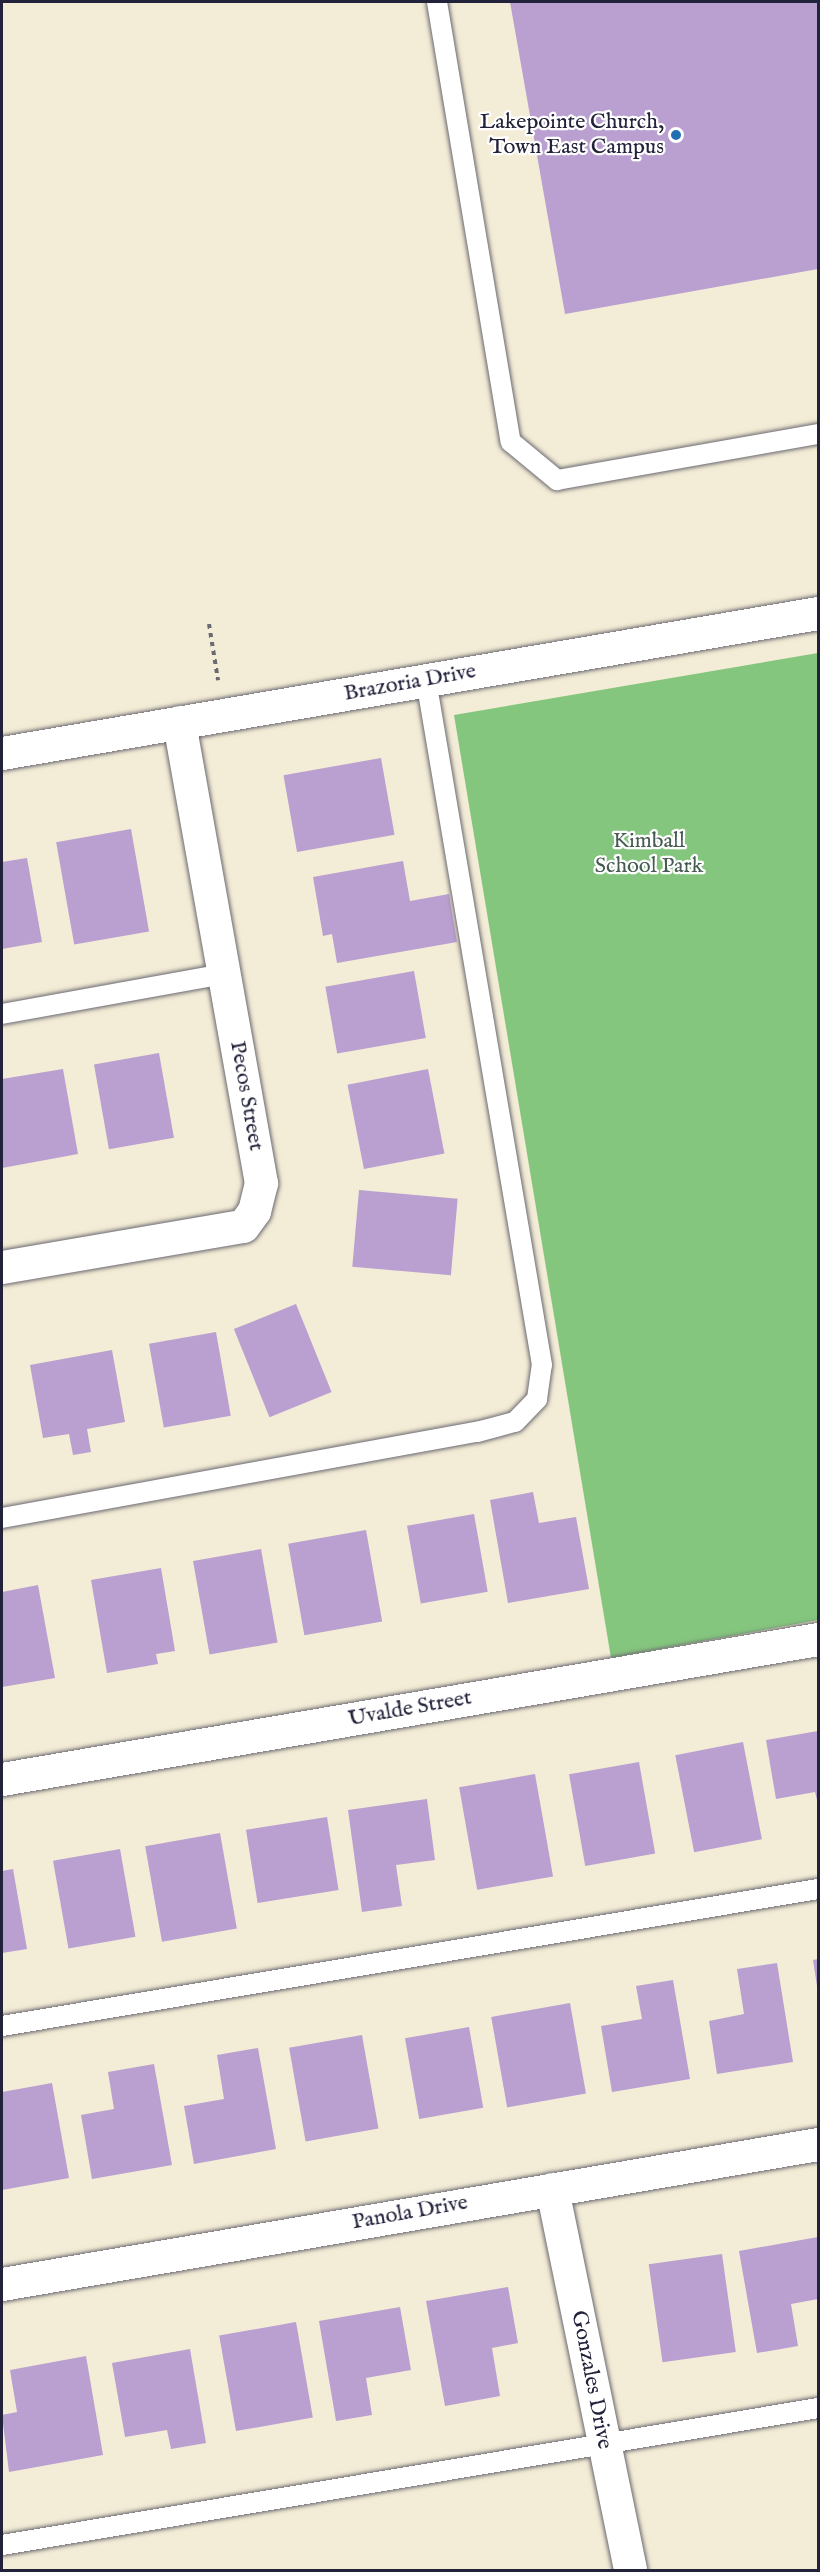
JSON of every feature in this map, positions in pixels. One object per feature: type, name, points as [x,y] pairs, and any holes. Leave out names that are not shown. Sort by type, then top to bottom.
[{"type":"street","name":"Brazoria Drive","points":[[2,753],[819,613]]},
{"type":"street","name":"Pecos Street","points":[[2,1268],[243,1226],[254,1210],[261,1183],[178,722]]},
{"type":"street","name":"Uvalde Street","points":[[2,1779],[819,1639]]},
{"type":"street","name":"Panola Drive","points":[[2,2283],[819,2144]]},
{"type":"street","name":"Gonzales Drive","points":[[552,2189],[630,2571]]},
{"type":"lane","points":[[437,2],[511,442],[557,480],[819,434]]},
{"type":"lane","points":[[2,1518],[477,1432],[515,1422],[537,1399],[542,1365],[426,680]]},
{"type":"lane","points":[[2,1014],[224,974]]},
{"type":"lane","points":[[2,2026],[819,1889]]},
{"type":"lane","points":[[2,2545],[819,2408]]},
{"type":"path","points":[[209,624],[224,715]]},
{"type":"green space","name":"Kimball School Park","points":[[818,653],[818,1620],[611,1658],[454,715]]},
{"type":"building","name":"Lakepointe Church, Town East Campus","points":[[510,2],[818,2],[818,269],[565,314]]},
{"type":"building","points":[[381,758],[395,835],[297,852],[284,775]]},
{"type":"building","points":[[131,829],[149,931],[74,945],[56,842]]},
{"type":"building","points":[[27,858],[42,942],[2,949],[2,862]]},
{"type":"building","points":[[403,861],[410,901],[449,894],[457,942],[337,963],[332,934],[323,936],[313,877]]},
{"type":"building","points":[[414,971],[426,1038],[337,1054],[325,987]]},
{"type":"building","points":[[159,1053],[174,1138],[109,1149],[94,1064]]},
{"type":"building","points":[[63,1069],[78,1154],[2,1168],[2,1079]]},
{"type":"building","points":[[428,1069],[444,1153],[364,1169],[348,1085]]},
{"type":"building","points":[[359,1190],[458,1199],[451,1275],[352,1267]]},
{"type":"building","points":[[296,1304],[332,1392],[269,1417],[234,1329]]},
{"type":"building","points":[[216,1332],[231,1416],[164,1428],[149,1344]]},
{"type":"building","points":[[112,1350],[125,1422],[87,1429],[91,1452],[73,1455],[69,1434],[43,1438],[30,1365]]},
{"type":"building","points":[[533,1492],[539,1523],[576,1517],[589,1589],[508,1603],[490,1500]]},
{"type":"building","points":[[474,1514],[488,1592],[421,1604],[407,1526]]},
{"type":"building","points":[[366,1530],[382,1622],[304,1635],[288,1544]]},
{"type":"building","points":[[261,1549],[277,1643],[210,1655],[193,1561]]},
{"type":"building","points":[[161,1568],[175,1651],[156,1654],[158,1664],[107,1673],[91,1580]]},
{"type":"building","points":[[38,1585],[55,1678],[2,1687],[2,1592]]},
{"type":"building","points":[[818,1731],[818,1804],[815,1792],[776,1799],[766,1740]]},
{"type":"building","points":[[743,1742],[762,1839],[694,1852],[675,1755]]},
{"type":"building","points":[[639,1762],[655,1854],[585,1866],[569,1774]]},
{"type":"building","points":[[535,1774],[553,1876],[477,1890],[459,1787]]},
{"type":"building","points":[[427,1799],[435,1860],[396,1865],[402,1906],[362,1912],[348,1810]]},
{"type":"building","points":[[327,1817],[339,1890],[258,1903],[246,1830]]},
{"type":"building","points":[[220,1833],[237,1929],[162,1942],[145,1846]]},
{"type":"building","points":[[120,1849],[135,1937],[68,1948],[53,1861]]},
{"type":"building","points":[[13,1869],[27,1949],[2,1953],[2,1871]]},
{"type":"building","points":[[818,1959],[818,1986],[817,1986],[813,1960]]},
{"type":"building","points":[[777,1963],[793,2062],[717,2074],[709,2021],[744,2014],[737,1969]]},
{"type":"building","points":[[673,1980],[690,2079],[612,2092],[601,2026],[642,2019],[636,1986]]},
{"type":"building","points":[[570,2003],[586,2094],[507,2107],[491,2017]]},
{"type":"building","points":[[469,2027],[483,2108],[419,2119],[405,2038]]},
{"type":"building","points":[[362,2035],[378,2129],[306,2141],[289,2048]]},
{"type":"building","points":[[258,2048],[276,2149],[194,2164],[184,2106],[224,2099],[217,2055]]},
{"type":"building","points":[[154,2064],[172,2165],[92,2179],[81,2115],[114,2109],[108,2072]]},
{"type":"building","points":[[52,2083],[69,2178],[2,2190],[2,2092]]},
{"type":"building","points":[[818,2237],[818,2299],[791,2304],[798,2346],[757,2353],[739,2251]]},
{"type":"building","points":[[722,2254],[736,2352],[662,2362],[649,2264]]},
{"type":"building","points":[[508,2287],[518,2343],[492,2348],[500,2396],[445,2406],[426,2301]]},
{"type":"building","points":[[400,2307],[411,2370],[366,2378],[372,2415],[336,2421],[319,2321]]},
{"type":"building","points":[[296,2322],[313,2418],[236,2431],[219,2336]]},
{"type":"building","points":[[190,2349],[206,2443],[171,2449],[167,2430],[125,2437],[112,2363]]},
{"type":"building","points":[[86,2356],[103,2455],[9,2472],[2,2415],[17,2412],[10,2370]]},
{"type":"place","name":"Lakepointe Church, Town East Campus","points":[[676,135]]}]
